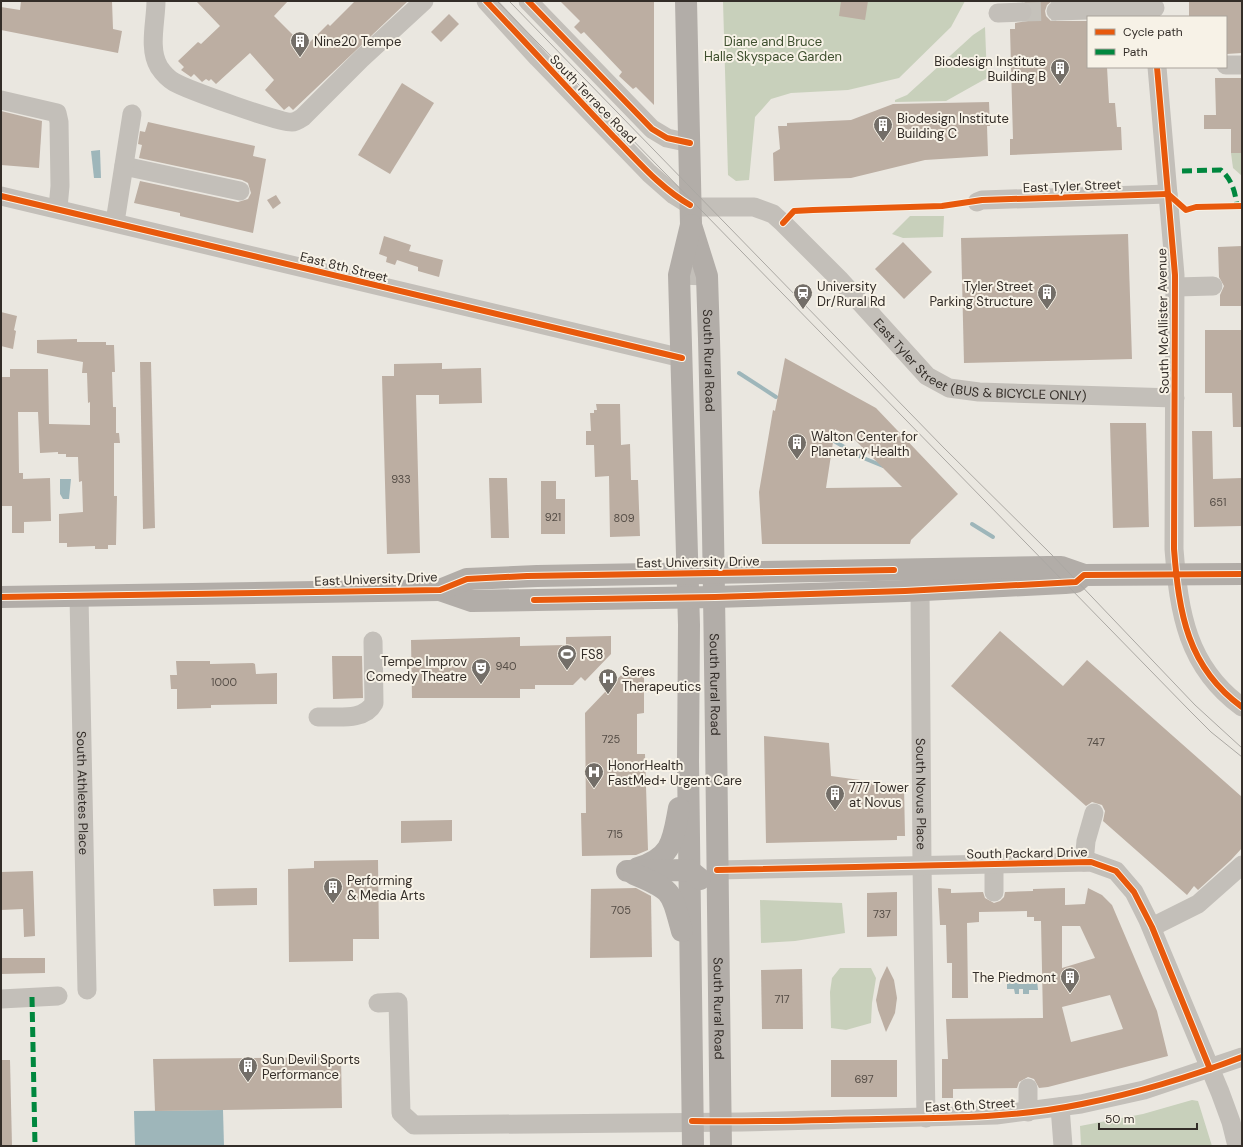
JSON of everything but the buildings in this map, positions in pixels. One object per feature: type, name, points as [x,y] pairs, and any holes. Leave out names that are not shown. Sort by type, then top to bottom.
[{"type":"main road","name":"South Rural Road","points":[[686,1],[690,143],[690,215],[679,275],[688,572],[688,761],[693,1146]]},
{"type":"main road","name":"South Rural Road","points":[[690,215],[707,276],[715,597],[721,1146]]},
{"type":"main road","name":"East University Drive","points":[[440,590],[467,579],[688,572],[1061,567],[1084,575],[1242,574]]},
{"type":"main road","name":"East University Drive","points":[[1,596],[440,590],[472,601],[715,597],[920,590],[1076,582],[1084,575]]},
{"type":"main road","points":[[627,871],[648,865],[659,859],[669,848],[688,761]]},
{"type":"main road","points":[[627,871],[689,870],[697,875],[703,885],[704,959],[710,973],[720,987]]},
{"type":"main road","points":[[627,871],[655,883],[670,894],[690,961]]},
{"type":"street","points":[[156,1],[154,43],[158,63],[166,75],[186,88],[270,117],[292,122],[303,117],[361,59],[424,1]]},
{"type":"street","name":"South Terrace Road","points":[[486,1],[538,58],[649,173],[674,195],[690,215]]},
{"type":"street","name":"South Terrace Road","points":[[528,1],[652,129],[667,138],[690,143]]},
{"type":"street","points":[[1056,11],[1155,9]]},
{"type":"street","points":[[998,13],[1022,12]]},
{"type":"street","points":[[1227,65],[1242,65]]},
{"type":"street","name":"South McAllister Avenue","points":[[1157,68],[1176,287],[1174,447],[1174,549],[1176,575],[1182,616],[1194,651],[1214,682],[1242,707]]},
{"type":"street","points":[[1,100],[57,112],[59,122],[60,186],[58,208]]},
{"type":"street","points":[[114,222],[132,114]]},
{"type":"street","points":[[124,166],[240,191]]},
{"type":"street","name":"East Tyler Street","points":[[978,202],[982,200],[1168,194]]},
{"type":"street","name":"East 8th Street","points":[[1,196],[58,208],[682,358]]},
{"type":"street","name":"East Tyler Street (BUS & BICYCLE ONLY)","points":[[690,215],[698,207],[754,207],[773,214],[784,223],[839,279],[906,355],[927,376],[949,388],[979,392],[1175,398]]},
{"type":"street","points":[[679,275],[707,276]]},
{"type":"street","points":[[1176,287],[1213,286]]},
{"type":"street","name":"South Novus Place","points":[[920,590],[926,1118]]},
{"type":"street","name":"South Athletes Place","points":[[78,596],[87,990]]},
{"type":"street","points":[[318,717],[361,716],[370,711],[374,703],[372,641]]},
{"type":"street","points":[[1084,862],[1086,841],[1094,813]]},
{"type":"street","name":"South Packard Drive","points":[[717,870],[1084,862],[1092,862],[1116,870],[1134,892],[1152,927],[1239,1144]]},
{"type":"street","points":[[994,864],[994,892]]},
{"type":"street","points":[[1152,927],[1198,904],[1242,865]]},
{"type":"street","points":[[1,998],[58,996]]},
{"type":"street","name":"East 6th Street","points":[[378,1003],[398,1002],[401,1113],[414,1125],[692,1121],[721,1122],[996,1116],[1060,1107],[1144,1090],[1242,1057]]},
{"type":"street","points":[[1028,1088],[1028,1112]]},
{"type":"street","points":[[1060,1107],[1063,1146]]},
{"type":"green space","name":"Diane and Bruce Halle Skyspace Garden","points":[[723,1],[965,1],[951,27],[899,78],[848,90],[791,93],[771,99],[755,117],[749,180],[736,181],[728,175]]},
{"type":"green space","points":[[985,27],[987,78],[946,101],[895,102],[895,100],[907,95],[973,35]]},
{"type":"green space","points":[[1231,153],[1242,153],[1242,176],[1233,168]]},
{"type":"green space","points":[[910,216],[944,216],[943,237],[903,238],[892,234]]},
{"type":"green space","points":[[760,900],[842,903],[845,933],[795,941],[761,943]]},
{"type":"green space","points":[[840,968],[871,968],[876,978],[872,1003],[871,1023],[846,1030],[831,1028],[830,992],[832,978]]},
{"type":"green space","points":[[1192,1100],[1198,1101],[1212,1146],[1081,1146],[1080,1126],[1143,1114]]},
{"type":"water","points":[[100,150],[101,178],[94,178],[91,151]]},
{"type":"water","points":[[60,479],[71,479],[69,499],[63,499],[60,494]]},
{"type":"water","points":[[1033,975],[1033,980],[1037,980],[1038,990],[1029,990],[1029,994],[1023,994],[1023,989],[1019,989],[1019,994],[1015,994],[1014,989],[1007,989],[1007,981],[1011,981],[1011,977],[1019,976],[1019,980],[1023,980],[1023,976]]},
{"type":"water","points":[[223,1110],[224,1146],[135,1146],[134,1111]]},
{"type":"waterway","points":[[739,373],[776,397]]},
{"type":"waterway","points":[[829,438],[861,457],[883,466]]},
{"type":"waterway","points":[[972,524],[993,537]]},
{"type":"tunnel","points":[[1022,12],[1056,11]]},
{"type":"tram line","points":[[497,1],[1189,710],[1211,732],[1242,757]]},
{"type":"tram line","points":[[509,1],[944,448],[1051,554],[1195,705],[1242,748]]},
{"type":"marked path","points":[[1182,171],[1221,170],[1228,178],[1232,186],[1237,206]]},
{"type":"marked path","points":[[32,997],[35,1146]]},
{"type":"cycle path","points":[[486,1],[640,164],[659,182],[690,205]]},
{"type":"cycle path","points":[[528,1],[652,129],[667,138],[690,143]]},
{"type":"cycle path","points":[[1157,68],[1175,275],[1174,549],[1176,573],[1183,617],[1189,637],[1198,656],[1209,674],[1223,691],[1242,707]]},
{"type":"cycle path","points":[[1168,194],[1186,210],[1196,207],[1242,206]]},
{"type":"cycle path","points":[[783,223],[794,211],[942,206],[982,200],[1168,194]]},
{"type":"cycle path","points":[[1,196],[682,358]]},
{"type":"cycle path","points":[[1,597],[440,590],[467,579],[527,576],[894,570]]},
{"type":"cycle path","points":[[534,600],[715,597],[905,591],[1076,582],[1084,575],[1242,574]]},
{"type":"cycle path","points":[[717,870],[1091,862],[1116,871],[1134,892],[1152,927],[1210,1069]]},
{"type":"cycle path","points":[[692,1121],[929,1118],[1006,1115],[1057,1109],[1103,1100],[1183,1078],[1242,1057]]},
{"type":"place","name":"Nine20 Tempe","points":[[300,58]]},
{"type":"place","name":"Biodesign Institute Building B","points":[[1060,85]]},
{"type":"place","name":"Biodesign Institute Building C","points":[[883,142]]},
{"type":"place","name":"University Dr/Rural Rd","points":[[803,310]]},
{"type":"place","name":"Tyler Street Parking Structure","points":[[1047,310]]},
{"type":"place","name":"Walton Center for Planetary Health","points":[[797,460]]},
{"type":"place","name":"FS8","points":[[567,671]]},
{"type":"place","name":"Tempe Improv Comedy Theatre","points":[[481,685]]},
{"type":"place","name":"Seres Therapeutics","points":[[608,695]]},
{"type":"place","name":"HonorHealth FastMed+ Urgent Care","points":[[594,789]]},
{"type":"place","name":"777 Tower at Novus","points":[[835,811]]},
{"type":"place","name":"Performing & Media Arts","points":[[333,904]]},
{"type":"place","name":"The Piedmont","points":[[1070,994]]},
{"type":"place","name":"Sun Devil Sports Performance","points":[[248,1083]]}]
